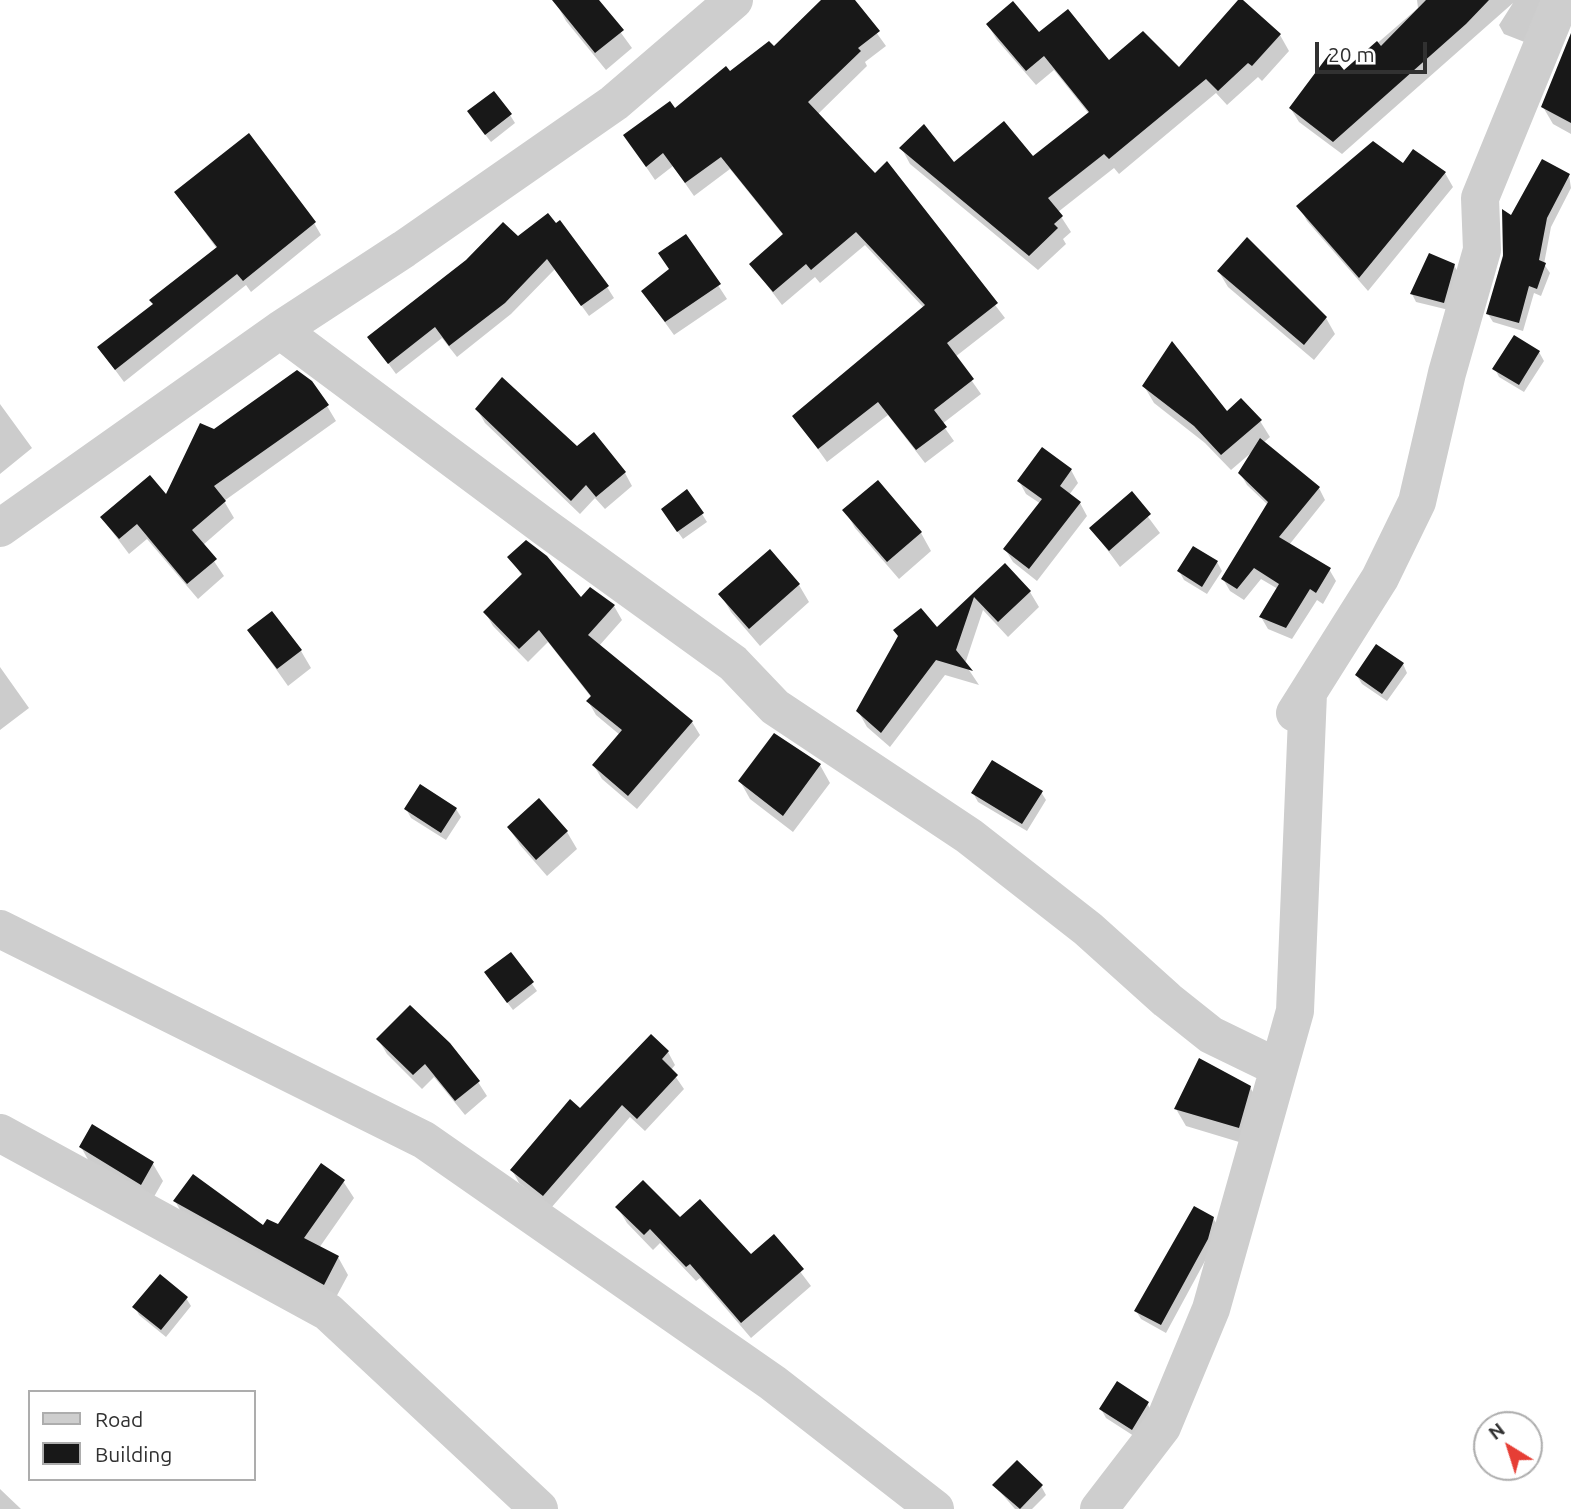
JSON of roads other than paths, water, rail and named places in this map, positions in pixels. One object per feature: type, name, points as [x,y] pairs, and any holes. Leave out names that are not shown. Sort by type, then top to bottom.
[{"type":"street","points":[[0,528],[280,330],[404,249],[614,103],[734,0]]},
{"type":"street","points":[[1099,1509],[1162,1427],[1211,1310],[1295,1011],[1299,707],[1380,578],[1418,502],[1447,373],[1482,250],[1480,198],[1561,0]]},
{"type":"street","points":[[280,330],[733,663],[775,707],[969,836],[1088,929],[1167,1000],[1211,1035],[1279,1068]]},
{"type":"street","points":[[0,929],[424,1140],[773,1382],[935,1509]]},
{"type":"street","points":[[0,1133],[327,1312],[539,1509]]}]
